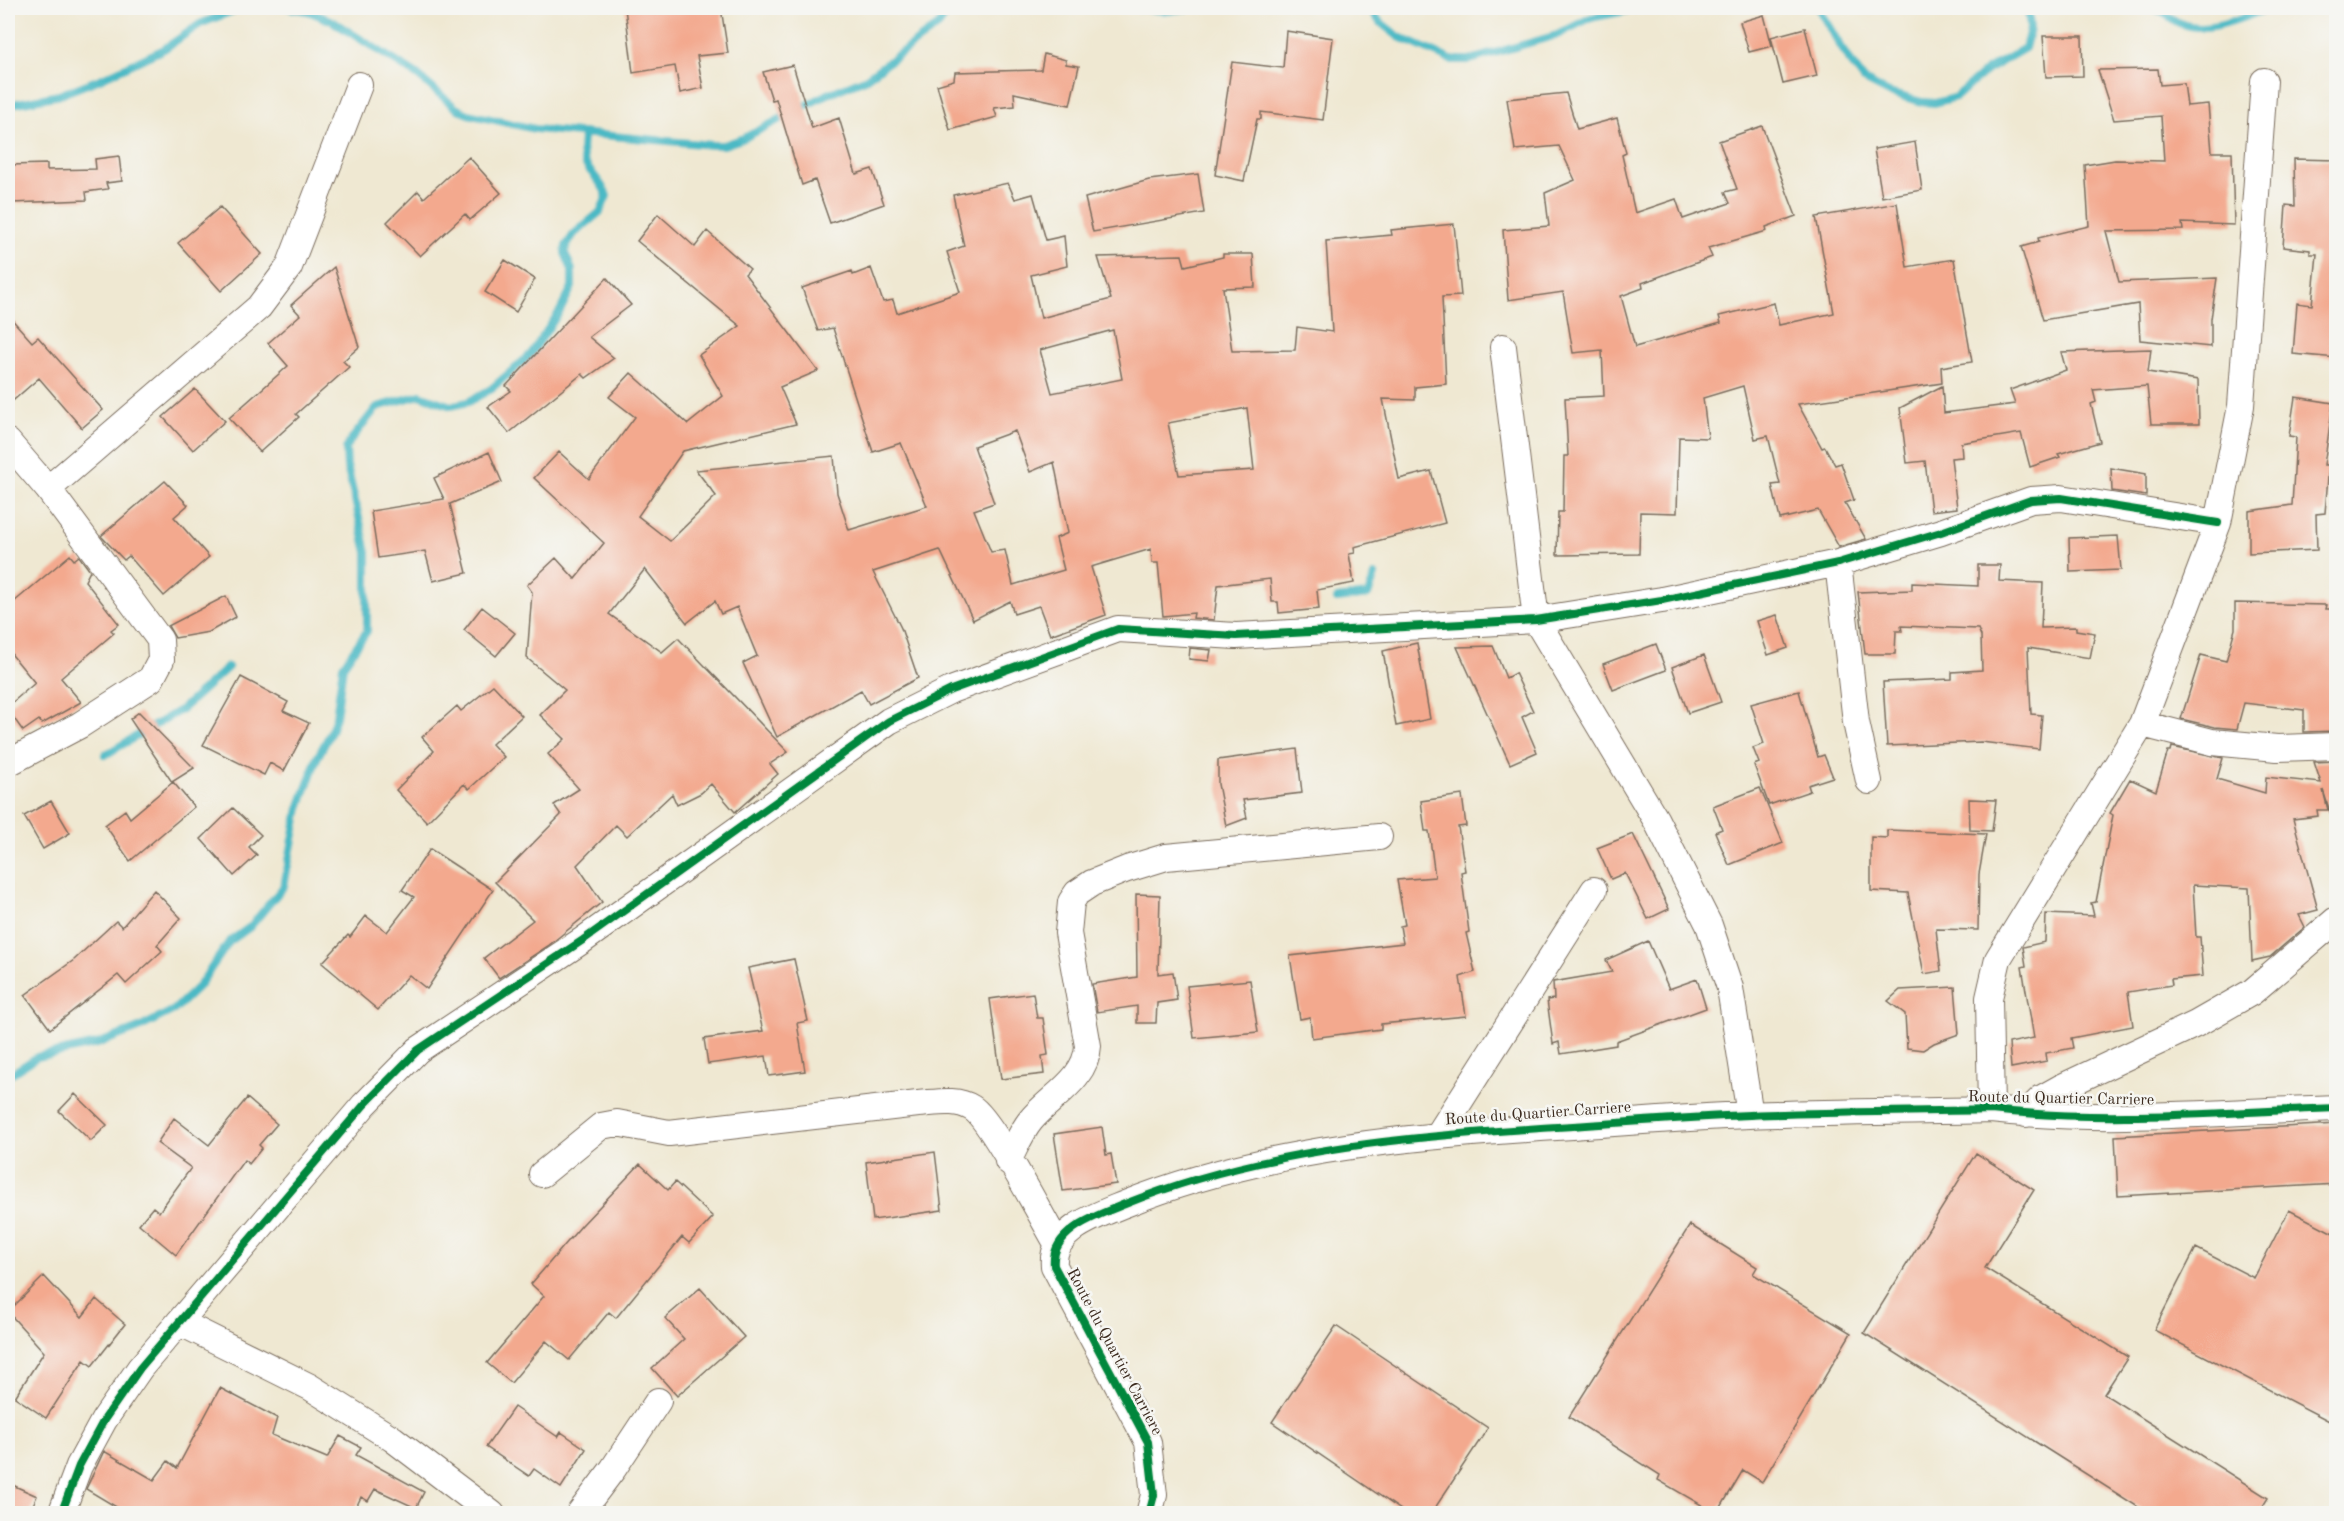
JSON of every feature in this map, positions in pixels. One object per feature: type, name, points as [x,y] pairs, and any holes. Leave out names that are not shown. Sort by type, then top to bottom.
[{"type":"street","points":[[1991,1110],[1989,998],[1998,959],[2142,724],[2218,523],[2241,406],[2264,81]]},
{"type":"street","points":[[48,489],[259,307],[289,267],[359,85]]},
{"type":"street","points":[[1503,347],[1536,620],[1656,820],[1709,925],[1730,988],[1750,1115]]},
{"type":"street","points":[[8,442],[48,489],[160,640],[161,660],[151,680],[80,725],[9,760]]},
{"type":"street","points":[[62,1514],[79,1466],[104,1420],[140,1368],[364,1105],[418,1050],[583,940],[889,721],[951,690],[1118,629],[1236,636],[1536,620],[1662,600],[1838,563],[1941,532],[2031,500],[2061,498],[2218,523]]},
{"type":"street","points":[[1838,563],[1856,722],[1869,781]]},
{"type":"street","points":[[2142,724],[2212,742],[2277,748],[2337,746]]},
{"type":"street","points":[[1008,1161],[1030,1121],[1081,1071],[1088,1058],[1088,1046],[1068,933],[1071,902],[1077,893],[1110,876],[1166,857],[1379,837]]},
{"type":"street","points":[[1439,1134],[1594,890]]},
{"type":"street","points":[[2026,1114],[2042,1098],[2060,1088],[2196,1024],[2252,992],[2337,920]]},
{"type":"street","points":[[542,1174],[583,1138],[601,1126],[617,1123],[669,1133],[918,1104],[955,1102],[973,1108],[990,1128],[1058,1245]]},
{"type":"street","name":"Route du Quartier Carriere","points":[[1149,1514],[1154,1495],[1148,1442],[1054,1266],[1053,1257],[1067,1232],[1100,1214],[1162,1189],[1293,1156],[1439,1134],[1750,1115],[1991,1110],[2026,1114],[2118,1116],[2337,1108]]},
{"type":"street","points":[[179,1322],[310,1388],[393,1439],[492,1514]]},
{"type":"street","points":[[579,1514],[613,1469],[658,1401]]},
{"type":"building","points":[[625,8],[721,8],[728,53],[697,56],[703,88],[680,93],[675,66],[633,73]]},
{"type":"building","points":[[1764,15],[1772,46],[1749,52],[1740,22]]},
{"type":"building","points":[[1805,28],[1817,76],[1783,84],[1771,37]]},
{"type":"building","points":[[1286,31],[1333,38],[1323,120],[1261,112],[1261,119],[1257,119],[1244,181],[1215,175],[1232,62],[1283,68]]},
{"type":"building","points":[[2043,36],[2082,36],[2083,76],[2046,77]]},
{"type":"building","points":[[1044,54],[1066,60],[1066,64],[1079,66],[1070,105],[1014,93],[1015,106],[994,108],[997,117],[950,130],[937,85],[954,80],[955,72],[1041,70]]},
{"type":"building","points":[[793,65],[812,128],[839,118],[856,174],[872,169],[884,204],[830,223],[815,180],[802,185],[776,99],[772,100],[763,72]]},
{"type":"building","points":[[2158,69],[2160,85],[2184,83],[2187,106],[2208,104],[2212,152],[2232,152],[2234,225],[2182,223],[2183,230],[2106,231],[2119,282],[2217,278],[2211,319],[2211,347],[2140,340],[2138,304],[2043,320],[2021,247],[2039,242],[2038,238],[2089,226],[2085,165],[2115,160],[2164,161],[2161,116],[2114,120],[2098,70]]},
{"type":"building","points":[[1566,93],[1577,129],[1617,118],[1626,153],[1622,155],[1635,213],[1676,199],[1683,219],[1730,203],[1725,192],[1737,189],[1719,141],[1762,126],[1796,216],[1766,227],[1767,231],[1708,248],[1712,257],[1642,283],[1643,288],[1621,296],[1635,347],[1721,323],[1719,316],[1774,303],[1779,325],[1834,313],[1816,217],[1897,203],[1907,267],[1954,259],[1972,362],[1941,367],[1942,383],[1798,404],[1822,448],[1825,447],[1835,465],[1841,463],[1854,500],[1845,503],[1866,539],[1839,547],[1818,510],[1780,519],[1772,485],[1780,484],[1768,436],[1755,439],[1743,386],[1703,398],[1708,438],[1679,437],[1677,513],[1640,512],[1639,554],[1557,555],[1558,512],[1563,512],[1564,456],[1568,456],[1565,398],[1604,396],[1602,350],[1573,353],[1563,292],[1508,300],[1503,230],[1549,226],[1545,193],[1575,180],[1559,146],[1515,150],[1507,99]]},
{"type":"building","points":[[1915,142],[1922,190],[1882,197],[1874,149]]},
{"type":"building","points":[[119,156],[122,181],[106,183],[108,189],[86,192],[87,200],[12,203],[10,165],[47,164],[47,170],[96,169],[95,159]]},
{"type":"building","points":[[469,157],[501,193],[470,220],[465,214],[420,256],[387,222],[418,191],[424,198]]},
{"type":"building","points":[[2294,159],[2337,160],[2337,358],[2293,354],[2297,303],[2312,305],[2317,254],[2310,254],[2310,250],[2283,247],[2286,205],[2295,206]]},
{"type":"building","points":[[1198,174],[1204,213],[1093,232],[1085,198],[1149,180]]},
{"type":"building","points":[[1008,183],[1015,199],[1033,194],[1046,240],[1064,236],[1067,266],[1031,275],[1041,318],[1111,299],[1098,257],[1182,255],[1185,266],[1223,257],[1223,254],[1253,254],[1255,287],[1223,288],[1232,351],[1295,350],[1297,327],[1332,332],[1326,241],[1392,235],[1391,230],[1454,224],[1461,296],[1442,297],[1446,384],[1415,387],[1415,400],[1383,399],[1399,479],[1431,471],[1445,523],[1354,547],[1355,553],[1349,554],[1354,583],[1317,590],[1319,609],[1279,613],[1278,602],[1272,602],[1270,579],[1218,585],[1214,620],[1193,618],[1194,613],[1163,616],[1158,563],[1152,563],[1151,549],[1091,567],[1106,615],[1050,635],[1039,606],[1014,614],[1010,601],[973,620],[940,550],[873,572],[901,628],[918,678],[869,704],[861,690],[777,737],[743,663],[757,656],[737,607],[721,614],[715,601],[687,623],[645,569],[609,614],[662,652],[678,638],[788,752],[770,764],[778,774],[735,812],[711,784],[701,793],[677,805],[672,794],[627,836],[616,825],[577,865],[602,902],[548,946],[499,978],[484,958],[533,920],[495,882],[561,815],[554,805],[579,789],[548,754],[565,739],[540,715],[565,690],[527,658],[532,592],[527,585],[556,558],[575,579],[604,543],[534,478],[559,452],[589,479],[635,417],[609,397],[631,373],[688,424],[723,396],[699,355],[740,326],[637,241],[658,214],[695,247],[707,231],[750,269],[745,274],[818,371],[780,387],[796,424],[683,451],[638,516],[670,541],[716,496],[696,470],[834,456],[837,493],[849,530],[927,506],[901,443],[873,452],[833,328],[818,331],[802,288],[852,271],[853,275],[871,268],[883,302],[893,300],[897,313],[960,292],[947,252],[964,246],[953,195]],"holes":[[[1113,330],[1122,379],[1052,393],[1040,350]],[[1247,408],[1254,470],[1179,475],[1168,423]],[[1015,431],[1030,472],[1054,462],[1068,533],[1056,538],[1064,570],[1013,585],[1005,550],[991,552],[974,510],[994,503],[974,446]]]},
{"type":"building","points":[[220,207],[262,254],[221,291],[178,243]]},
{"type":"building","points":[[505,260],[535,279],[516,312],[485,292]]},
{"type":"building","points":[[334,267],[359,347],[343,361],[349,367],[296,414],[299,417],[260,452],[229,418],[288,366],[268,343],[300,315],[291,305]]},
{"type":"building","points":[[607,278],[631,305],[589,337],[614,358],[586,378],[582,374],[509,433],[488,407],[511,391],[506,386]]},
{"type":"building","points":[[8,315],[32,342],[38,337],[103,410],[82,428],[39,378],[8,405]]},
{"type":"building","points":[[2151,349],[2148,372],[2198,380],[2199,424],[2151,424],[2147,386],[2093,390],[2096,402],[2091,404],[2100,442],[2058,454],[2060,457],[2030,467],[2021,433],[1961,443],[1962,457],[1951,458],[1957,508],[1931,511],[1925,461],[1907,463],[1900,408],[1942,386],[1944,413],[2015,404],[2010,390],[2066,370],[2061,352]]},
{"type":"building","points":[[195,389],[225,421],[193,450],[163,417]]},
{"type":"building","points":[[2295,397],[2333,403],[2324,465],[2329,465],[2325,513],[2316,514],[2317,550],[2249,553],[2249,511],[2292,505],[2296,437],[2289,436]]},
{"type":"building","points":[[489,452],[502,482],[450,504],[467,573],[433,581],[425,551],[378,558],[371,511],[444,499],[434,478]]},
{"type":"building","points":[[2111,468],[2146,474],[2146,496],[2112,491]]},
{"type":"building","points":[[165,481],[188,505],[174,517],[209,557],[164,596],[129,556],[124,560],[101,536]]},
{"type":"building","points":[[2118,536],[2121,570],[2070,572],[2069,538]]},
{"type":"building","points":[[70,555],[74,560],[79,556],[90,571],[85,581],[119,624],[111,630],[114,633],[61,678],[81,702],[42,724],[39,720],[23,731],[8,710],[8,706],[35,683],[8,650],[8,607]]},
{"type":"building","points":[[1978,565],[2000,565],[1999,581],[2043,583],[2041,628],[2076,627],[2076,630],[2095,633],[2090,658],[2028,648],[2031,714],[2042,715],[2039,749],[1981,742],[1887,746],[1883,682],[1952,679],[1952,672],[1982,670],[1981,636],[1978,629],[1901,626],[1902,631],[1896,631],[1895,654],[1865,654],[1858,592],[1912,590],[1912,583],[1978,586]]},
{"type":"building","points":[[226,596],[236,617],[209,632],[175,638],[168,626]]},
{"type":"building","points":[[2235,603],[2326,605],[2325,609],[2337,609],[2337,731],[2304,732],[2304,710],[2244,703],[2237,729],[2215,727],[2181,719],[2201,655],[2226,661],[2235,629]]},
{"type":"building","points":[[482,607],[515,633],[496,656],[464,630]]},
{"type":"building","points":[[1777,615],[1788,648],[1768,655],[1757,621]]},
{"type":"building","points":[[1417,643],[1430,719],[1396,726],[1383,651]]},
{"type":"building","points":[[1656,644],[1666,670],[1613,690],[1603,664]]},
{"type":"building","points":[[1493,646],[1506,678],[1515,673],[1533,711],[1522,717],[1537,752],[1510,764],[1457,647]]},
{"type":"building","points":[[1190,648],[1211,650],[1209,661],[1189,659]]},
{"type":"building","points":[[1704,655],[1721,702],[1688,713],[1672,667]]},
{"type":"building","points":[[241,677],[288,702],[283,711],[309,723],[284,771],[270,763],[264,775],[203,745]]},
{"type":"building","points":[[493,685],[522,716],[492,744],[504,757],[469,789],[464,784],[427,822],[396,790],[434,751],[422,737],[457,706],[461,711]]},
{"type":"building","points":[[1799,691],[1818,757],[1824,755],[1833,777],[1808,785],[1810,791],[1769,805],[1754,765],[1759,763],[1753,748],[1764,744],[1751,704]]},
{"type":"building","points":[[139,712],[194,768],[172,782],[130,719]]},
{"type":"building","points":[[2172,747],[2223,758],[2217,779],[2265,793],[2266,777],[2321,783],[2314,762],[2337,761],[2337,817],[2332,818],[2323,790],[2328,810],[2317,810],[2318,816],[2293,819],[2318,910],[2299,915],[2305,927],[2270,957],[2252,961],[2249,888],[2193,885],[2196,937],[2200,937],[2203,976],[2171,979],[2172,985],[2128,992],[2133,1026],[2071,1038],[2073,1048],[2046,1053],[2047,1061],[2011,1068],[2009,1043],[2034,1038],[2022,967],[2026,966],[2023,947],[2045,942],[2046,914],[2094,916],[2091,903],[2096,902],[2113,815],[2110,813],[2130,779],[2156,791],[2168,751],[2171,751]]},
{"type":"building","points":[[1297,749],[1302,793],[1243,800],[1247,818],[1226,826],[1218,784],[1218,760]]},
{"type":"building","points":[[173,782],[194,807],[130,861],[105,825],[125,810],[130,818]]},
{"type":"building","points":[[1760,788],[1783,843],[1729,865],[1715,832],[1722,829],[1713,806]]},
{"type":"building","points":[[1462,795],[1466,826],[1458,827],[1465,871],[1461,872],[1469,932],[1466,933],[1475,972],[1460,977],[1466,1016],[1381,1024],[1381,1029],[1312,1038],[1310,1017],[1300,1019],[1290,956],[1403,943],[1400,926],[1405,925],[1397,880],[1435,877],[1429,831],[1425,831],[1421,801]]},
{"type":"building","points":[[1969,799],[1996,800],[1992,831],[1970,830]]},
{"type":"building","points":[[51,801],[70,833],[43,849],[24,816]]},
{"type":"building","points":[[233,808],[261,835],[249,847],[257,855],[234,876],[201,839]]},
{"type":"building","points":[[1887,830],[1986,834],[1979,874],[1978,930],[1936,929],[1941,971],[1924,974],[1908,893],[1871,891],[1871,837],[1887,838]]},
{"type":"building","points":[[1633,834],[1669,909],[1648,919],[1625,873],[1611,879],[1597,848]]},
{"type":"building","points":[[430,849],[493,890],[427,989],[409,975],[378,1010],[322,963],[348,935],[350,937],[366,916],[387,932],[414,897],[402,890]]},
{"type":"building","points":[[154,890],[181,918],[157,945],[162,951],[126,984],[118,975],[50,1029],[25,995],[74,960],[116,921],[122,927]]},
{"type":"building","points":[[1136,894],[1160,895],[1158,974],[1173,972],[1177,1000],[1157,1003],[1156,1023],[1137,1023],[1137,1006],[1097,1012],[1092,984],[1137,977]]},
{"type":"building","points":[[1648,941],[1669,989],[1697,979],[1706,1008],[1616,1041],[1616,1045],[1561,1054],[1559,1042],[1553,1044],[1547,1000],[1554,999],[1553,982],[1612,972],[1606,960]]},
{"type":"building","points":[[794,959],[808,1021],[797,1023],[805,1071],[769,1076],[766,1056],[708,1064],[704,1039],[763,1031],[748,968]]},
{"type":"building","points":[[1250,980],[1258,1032],[1194,1038],[1187,986]]},
{"type":"building","points":[[1955,987],[1959,1034],[1934,1043],[1923,1050],[1907,1048],[1905,1014],[1888,1001],[1900,990]]},
{"type":"building","points":[[1033,993],[1037,1018],[1043,1018],[1048,1055],[1042,1056],[1044,1074],[1001,1079],[990,999]]},
{"type":"building","points":[[75,1094],[107,1125],[91,1141],[59,1111]]},
{"type":"building","points":[[247,1098],[277,1124],[259,1145],[262,1148],[249,1164],[244,1160],[176,1255],[139,1224],[153,1207],[159,1212],[191,1168],[157,1143],[174,1118],[209,1145]]},
{"type":"building","points":[[2337,1124],[2337,1184],[2118,1196],[2115,1136]]},
{"type":"building","points":[[1102,1127],[1106,1155],[1111,1154],[1116,1184],[1063,1191],[1054,1134]]},
{"type":"building","points":[[935,1152],[942,1210],[873,1220],[866,1162]]},
{"type":"building","points":[[1976,1153],[2034,1190],[1985,1268],[2128,1357],[2104,1394],[2268,1498],[2258,1514],[2149,1514],[1864,1333]]},
{"type":"building","points":[[640,1164],[668,1190],[675,1182],[713,1217],[689,1243],[682,1237],[616,1318],[609,1312],[569,1360],[546,1341],[511,1383],[487,1363],[544,1296],[531,1284],[582,1225]]},
{"type":"building","points":[[2289,1210],[2337,1235],[2337,1425],[2154,1330],[2196,1248],[2254,1278]]},
{"type":"building","points":[[1690,1225],[1757,1267],[1753,1274],[1851,1333],[1762,1482],[1743,1470],[1717,1514],[1658,1480],[1660,1475],[1569,1417]]},
{"type":"building","points":[[44,1276],[82,1317],[96,1299],[125,1324],[92,1366],[84,1360],[46,1418],[15,1397],[44,1352],[8,1312]]},
{"type":"building","points":[[700,1288],[744,1337],[677,1396],[652,1368],[684,1339],[665,1318]]},
{"type":"building","points":[[1336,1326],[1488,1428],[1431,1514],[1407,1514],[1272,1422]]},
{"type":"building","points":[[220,1388],[277,1418],[272,1435],[327,1458],[340,1436],[361,1447],[356,1455],[424,1492],[416,1508],[375,1489],[368,1501],[361,1497],[353,1514],[128,1514],[86,1489],[104,1451],[154,1480],[168,1461],[177,1468]]},
{"type":"building","points":[[514,1407],[558,1437],[561,1432],[586,1449],[561,1488],[534,1469],[529,1476],[486,1447]]},
{"type":"building","points":[[8,1483],[37,1496],[29,1514],[8,1514]]},
{"type":"waterway","points":[[8,105],[59,95],[100,79],[164,49],[200,24],[240,8]]},
{"type":"waterway","points":[[290,8],[308,11],[332,21],[417,75],[456,108],[468,114],[535,129],[712,145],[724,145],[744,138],[828,94],[865,79],[939,25],[951,8]]},
{"type":"waterway","points":[[1137,8],[1167,11],[1188,8]]},
{"type":"waterway","points":[[1369,8],[1380,22],[1399,37],[1451,60],[1470,60],[1557,35],[1590,18],[1640,8]]},
{"type":"waterway","points":[[1818,8],[1847,57],[1864,80],[1889,93],[1935,103],[1956,97],[1987,70],[2025,48],[2030,29],[2028,8]]},
{"type":"waterway","points":[[2151,8],[2179,23],[2202,27],[2225,23],[2270,8]]},
{"type":"waterway","points":[[8,1076],[37,1057],[97,1044],[139,1028],[174,1010],[199,986],[229,942],[250,927],[284,886],[299,808],[317,758],[336,717],[343,666],[367,631],[367,552],[347,466],[346,449],[377,407],[420,395],[451,406],[468,402],[491,389],[531,354],[560,311],[572,287],[572,270],[565,253],[566,246],[574,234],[600,212],[607,196],[585,163],[582,146],[584,133]]},
{"type":"waterway","points":[[1337,599],[1368,595],[1375,575]]},
{"type":"waterway","points":[[105,755],[182,709],[228,667]]},
{"type":"cycle path","points":[[61,1514],[79,1466],[104,1420],[140,1368],[364,1105],[418,1050],[583,940],[889,721],[951,690],[1118,629],[1236,636],[1536,620],[1662,600],[1838,563],[1941,532],[2031,500],[2061,498],[2218,523]]},
{"type":"cycle path","points":[[1149,1514],[1154,1495],[1148,1442],[1054,1266],[1055,1253],[1068,1233],[1090,1219],[1179,1185],[1233,1169],[1346,1147],[1460,1134],[1662,1120],[1780,1114],[1991,1110],[2034,1114],[2120,1116],[2336,1108]]}]
